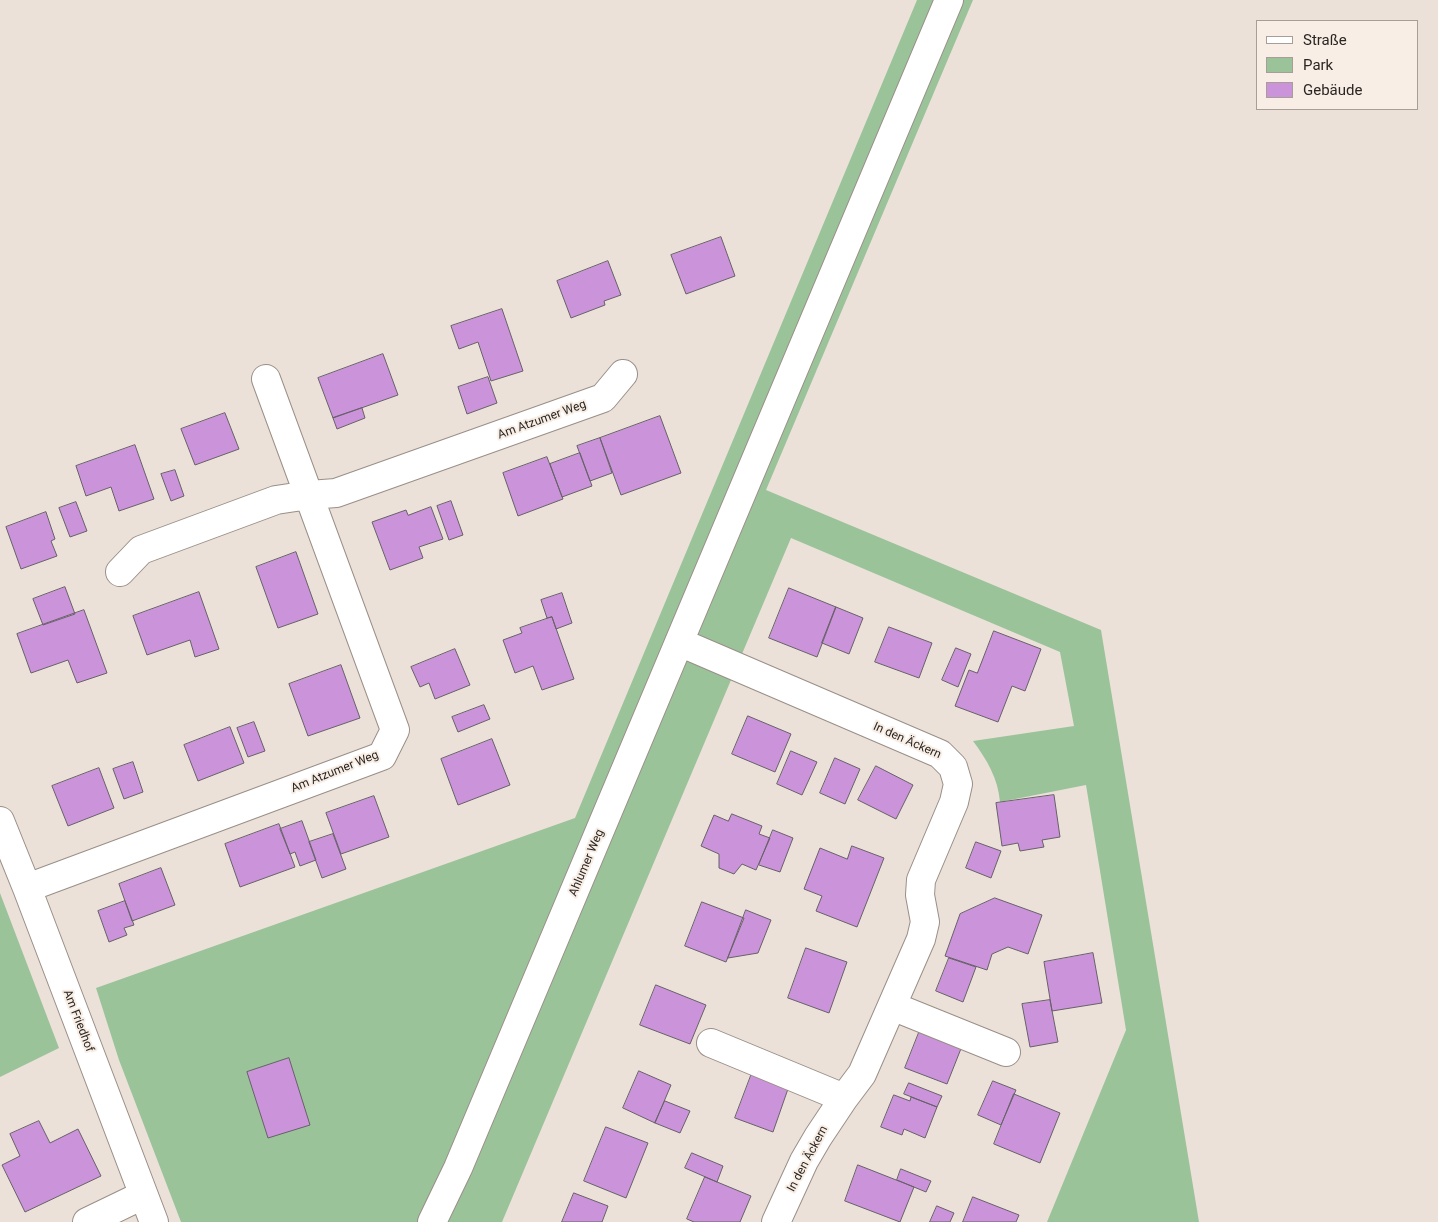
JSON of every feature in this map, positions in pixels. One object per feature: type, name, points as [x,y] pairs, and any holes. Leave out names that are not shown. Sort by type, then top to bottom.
[{"type":"street","name":"Ahlumer Weg","points":[[432,1222],[458,1168],[949,0]]},
{"type":"street","name":"Am Atzumer Weg","points":[[120,572],[141,550],[276,500],[336,493],[603,398],[623,374]]},
{"type":"street","name":"Am Atzumer Weg","points":[[27,888],[382,756],[395,730],[266,379]]},
{"type":"street","name":"In den Äckern","points":[[679,642],[940,754],[953,767],[958,784],[954,802],[921,880],[920,895],[925,922],[921,939],[862,1074],[844,1098],[804,1161],[776,1222]]},
{"type":"street","name":"Am Friedhof","points":[[0,821],[154,1222]]},
{"type":"street","points":[[892,1006],[1006,1052]]},
{"type":"street","points":[[711,1042],[844,1098]]},
{"type":"street","points":[[88,1222],[144,1195]]},
{"type":"green space","points":[[917,0],[973,0],[766,490],[1101,630],[1199,1222],[1047,1222],[1126,1030],[1086,785],[1000,802],[997,785],[991,770],[973,741],[1074,726],[1060,652],[791,538],[502,1222],[181,1222],[119,1060],[96,988],[575,818]]},
{"type":"green space","points":[[0,893],[59,1048],[0,1077]]},
{"type":"building","points":[[721,237],[735,276],[686,294],[671,255]]},
{"type":"building","points":[[608,261],[621,295],[604,301],[605,305],[571,318],[557,281]]},
{"type":"building","points":[[502,309],[523,371],[491,381],[478,342],[459,349],[451,326]]},
{"type":"building","points":[[383,354],[398,395],[333,418],[318,378]]},
{"type":"building","points":[[488,377],[497,403],[467,414],[458,387]]},
{"type":"building","points":[[362,408],[365,418],[337,429],[333,418]]},
{"type":"building","points":[[225,413],[239,449],[195,465],[181,429]]},
{"type":"building","points":[[660,416],[681,473],[621,495],[600,438]]},
{"type":"building","points":[[600,438],[612,473],[590,481],[577,446]]},
{"type":"building","points":[[135,445],[154,499],[119,511],[111,487],[86,496],[76,466]]},
{"type":"building","points":[[580,453],[592,486],[562,497],[550,464]]},
{"type":"building","points":[[547,457],[563,499],[518,516],[503,473]]},
{"type":"building","points":[[175,470],[184,496],[171,501],[161,474]]},
{"type":"building","points":[[451,501],[463,535],[449,540],[437,506]]},
{"type":"building","points":[[76,502],[87,531],[70,537],[59,508]]},
{"type":"building","points":[[431,507],[443,539],[419,547],[423,558],[390,570],[372,522],[406,510],[408,515]]},
{"type":"building","points":[[46,512],[55,539],[51,541],[57,556],[21,569],[6,527]]},
{"type":"building","points":[[296,552],[318,614],[278,628],[256,567]]},
{"type":"building","points":[[65,587],[75,614],[43,625],[33,599]]},
{"type":"building","points":[[789,588],[836,607],[817,657],[769,638]]},
{"type":"building","points":[[199,592],[219,649],[195,657],[190,640],[147,655],[133,616]]},
{"type":"building","points":[[562,593],[572,623],[556,629],[552,617],[547,618],[541,600]]},
{"type":"building","points":[[836,607],[863,618],[849,654],[822,643]]},
{"type":"building","points":[[84,610],[107,673],[77,683],[68,660],[31,673],[17,634]]},
{"type":"building","points":[[552,617],[574,679],[542,690],[533,666],[515,673],[503,640],[522,633],[520,628]]},
{"type":"building","points":[[889,627],[932,643],[919,678],[875,662]]},
{"type":"building","points":[[994,631],[1041,649],[1025,691],[1012,686],[998,722],[955,706],[969,670],[977,673]]},
{"type":"building","points":[[956,648],[971,654],[958,687],[942,680]]},
{"type":"building","points":[[455,649],[470,685],[435,699],[429,683],[420,687],[411,667]]},
{"type":"building","points":[[341,665],[360,718],[308,736],[289,684]]},
{"type":"building","points":[[484,705],[490,719],[458,732],[452,717]]},
{"type":"building","points":[[748,716],[791,734],[775,772],[732,754]]},
{"type":"building","points":[[254,722],[265,751],[248,757],[237,728]]},
{"type":"building","points":[[230,727],[244,763],[198,781],[184,745]]},
{"type":"building","points":[[492,739],[510,785],[458,805],[441,759]]},
{"type":"building","points":[[791,751],[817,762],[802,795],[777,784]]},
{"type":"building","points":[[835,758],[860,769],[845,804],[820,793]]},
{"type":"building","points":[[133,762],[143,792],[124,799],[113,769]]},
{"type":"building","points":[[876,766],[913,785],[896,819],[858,800]]},
{"type":"building","points":[[99,768],[114,808],[68,826],[52,786]]},
{"type":"building","points":[[1054,795],[1060,837],[1042,840],[1044,847],[1020,851],[1018,843],[1002,846],[996,803]]},
{"type":"building","points":[[374,796],[389,837],[341,854],[326,813]]},
{"type":"building","points":[[732,814],[762,826],[759,834],[770,838],[756,870],[742,864],[734,874],[719,868],[719,854],[701,846],[714,815],[728,821]]},
{"type":"building","points":[[302,821],[316,860],[300,866],[295,852],[290,854],[280,829]]},
{"type":"building","points":[[279,824],[295,867],[240,887],[225,844]]},
{"type":"building","points":[[773,830],[793,838],[780,872],[759,865]]},
{"type":"building","points":[[333,834],[346,869],[322,878],[309,842]]},
{"type":"building","points":[[976,842],[1001,851],[991,878],[966,868]]},
{"type":"building","points":[[852,846],[884,858],[857,927],[816,911],[822,896],[804,889],[820,848],[847,859]]},
{"type":"building","points":[[161,868],[175,905],[132,921],[119,884]]},
{"type":"building","points":[[995,898],[1042,915],[1028,954],[1008,947],[992,954],[987,970],[945,956],[960,914]]},
{"type":"building","points":[[125,901],[134,925],[124,928],[127,935],[109,942],[98,911]]},
{"type":"building","points":[[702,902],[744,918],[726,962],[685,946]]},
{"type":"building","points":[[746,910],[771,920],[758,953],[728,958]]},
{"type":"building","points":[[806,948],[847,962],[829,1013],[788,998]]},
{"type":"building","points":[[1093,953],[1102,1003],[1052,1011],[1044,962]]},
{"type":"building","points":[[949,958],[976,967],[963,1002],[936,991]]},
{"type":"building","points":[[656,985],[706,1005],[690,1044],[640,1025]]},
{"type":"building","points":[[1050,1000],[1058,1042],[1030,1047],[1022,1004]]},
{"type":"building","points":[[922,1025],[964,1041],[947,1084],[905,1068]]},
{"type":"building","points":[[289,1058],[310,1125],[268,1138],[247,1072]]},
{"type":"building","points":[[639,1071],[671,1085],[655,1123],[623,1108]]},
{"type":"building","points":[[752,1073],[789,1086],[773,1132],[735,1118]]},
{"type":"building","points":[[993,1081],[1016,1090],[1001,1125],[978,1115]]},
{"type":"building","points":[[909,1083],[942,1096],[937,1107],[904,1094]]},
{"type":"building","points":[[1014,1094],[1060,1113],[1040,1163],[994,1144]]},
{"type":"building","points":[[894,1095],[910,1101],[911,1097],[937,1107],[925,1138],[904,1129],[902,1135],[881,1127]]},
{"type":"building","points":[[665,1101],[690,1111],[680,1133],[655,1123]]},
{"type":"building","points":[[39,1121],[50,1143],[78,1129],[101,1176],[25,1212],[2,1165],[20,1156],[10,1134]]},
{"type":"building","points":[[606,1127],[648,1143],[626,1198],[584,1181]]},
{"type":"building","points":[[692,1153],[723,1166],[717,1182],[685,1168]]},
{"type":"building","points":[[858,1165],[914,1187],[900,1222],[845,1201]]},
{"type":"building","points":[[901,1169],[931,1181],[926,1192],[897,1180]]},
{"type":"building","points":[[705,1177],[751,1196],[740,1222],[694,1222],[687,1219]]},
{"type":"building","points":[[574,1193],[608,1206],[602,1222],[562,1222]]},
{"type":"building","points":[[973,1197],[1019,1215],[1016,1222],[963,1222]]},
{"type":"building","points":[[937,1206],[954,1213],[950,1222],[930,1222]]}]
